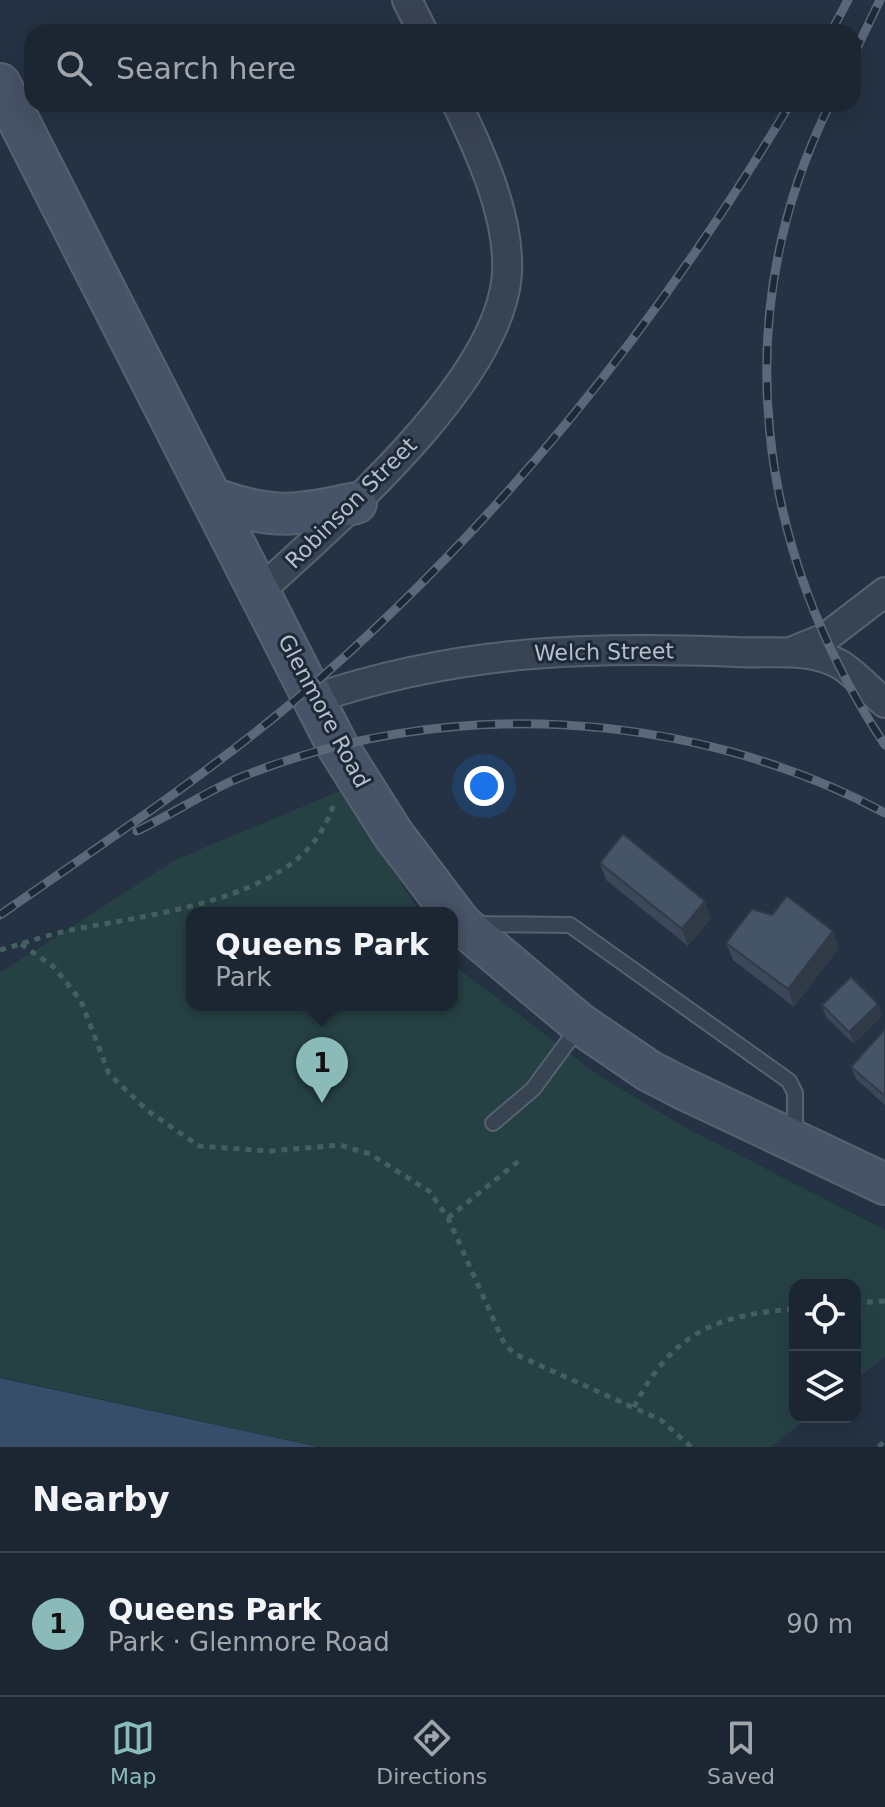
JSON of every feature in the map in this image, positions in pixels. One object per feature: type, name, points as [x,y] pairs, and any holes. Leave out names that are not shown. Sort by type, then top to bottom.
[{"type":"street","points":[[407,0],[419,24]]},
{"type":"street","name":"Glenmore Road","points":[[0,84],[261,590],[313,699],[393,834],[448,907]]},
{"type":"street","name":"Robinson Street","points":[[261,590],[356,503],[414,443],[489,340],[500,309],[507,273],[503,231],[488,179],[460,112]]},
{"type":"street","points":[[212,498],[270,515],[300,515],[356,503]]},
{"type":"street","points":[[793,651],[825,638],[885,592]]},
{"type":"street","name":"Welch Street","points":[[313,699],[397,673],[539,651],[793,651],[838,664],[885,703]]},
{"type":"street","name":"Glenmore Road","points":[[458,920],[580,1024],[649,1071],[885,1184]]},
{"type":"lane","points":[[0,115],[46,176]]},
{"type":"lane","points":[[461,924],[570,925],[789,1081],[795,1093],[795,1141]]},
{"type":"lane","points":[[493,1123],[533,1089],[580,1024]]},
{"type":"path","points":[[187,907],[234,893],[281,869],[308,850],[334,806],[330,791]]},
{"type":"path","points":[[0,950],[186,907]]},
{"type":"path","points":[[21,944],[54,967],[81,1001],[109,1074],[148,1111],[199,1146],[271,1151],[340,1145],[370,1154],[429,1191],[448,1218],[505,1345],[517,1355],[661,1420],[691,1447]]},
{"type":"path","points":[[448,1218],[520,1160]]},
{"type":"path","points":[[861,1303],[885,1301]]},
{"type":"path","points":[[634,1407],[646,1384],[669,1354],[704,1327],[746,1313],[789,1309]]},
{"type":"path","points":[[879,1447],[885,1440]]},
{"type":"green space","points":[[342,790],[416,907],[186,907],[186,1011],[458,1011],[458,969],[601,1077],[688,1129],[885,1230],[885,1357],[861,1375],[861,1279],[789,1279],[789,1423],[801,1423],[771,1447],[320,1447],[0,1377],[0,973],[175,860]]},
{"type":"water","points":[[0,1378],[318,1447],[0,1447]]},
{"type":"building","points":[[623,834],[705,901],[682,929],[600,863]]},
{"type":"building","points":[[787,896],[833,931],[788,989],[726,943],[752,909],[772,915]]},
{"type":"building","points":[[851,977],[878,1004],[849,1032],[822,1005]]},
{"type":"building","points":[[885,1029],[885,1096],[851,1067]]},
{"type":"railway","points":[[835,24],[848,0]]},
{"type":"railway","points":[[861,39],[880,0]]},
{"type":"railway","points":[[0,915],[259,730],[366,637],[436,568],[503,497],[627,346],[685,267],[785,112]]},
{"type":"railway","points":[[827,112],[797,185],[776,267],[767,349],[770,432],[783,513],[807,593],[841,670],[885,745]]},
{"type":"railway","points":[[137,831],[234,780],[313,752],[395,734],[479,725],[563,725],[647,734],[730,751],[809,778],[885,813]]},
{"type":"place","name":"Queens Park","points":[[322,1103]]}]
